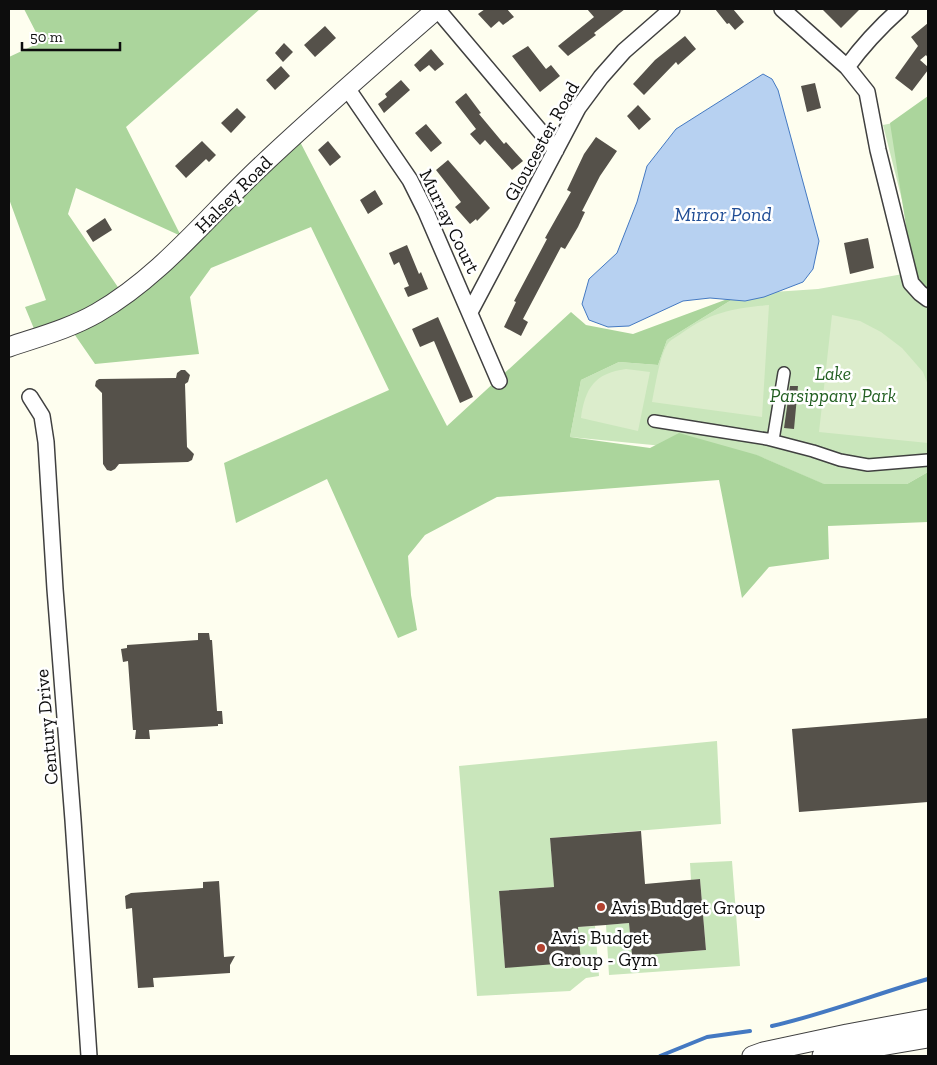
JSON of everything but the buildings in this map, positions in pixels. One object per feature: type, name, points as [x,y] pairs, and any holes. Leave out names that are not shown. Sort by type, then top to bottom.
[{"type":"street","points":[[437,9],[556,150]]},
{"type":"street","name":"Halsey Road","points":[[9,347],[75,324],[124,296],[178,249],[258,169],[346,88],[437,9]]},
{"type":"street","name":"Gloucester Road","points":[[470,312],[578,108],[600,77],[624,51],[672,9]]},
{"type":"street","points":[[782,9],[847,67],[867,92],[878,150],[911,283],[928,299]]},
{"type":"street","points":[[847,67],[880,27],[900,9]]},
{"type":"street","name":"Murray Court","points":[[346,88],[410,180],[426,212],[499,380]]},
{"type":"street","points":[[773,440],[784,373]]},
{"type":"street","name":"Century Drive","points":[[30,397],[42,416],[46,442],[89,1056]]},
{"type":"street","points":[[654,421],[773,440],[840,460],[868,465],[928,460]]},
{"type":"street","points":[[752,1056],[762,1052],[847,1034],[928,1019]]},
{"type":"street","points":[[822,1056],[928,1038]]},
{"type":"green space","points":[[24,9],[260,9],[126,127],[181,236],[76,188],[68,214],[124,296],[296,134],[447,426],[571,312],[586,325],[633,334],[741,294],[667,340],[658,365],[619,362],[581,380],[570,437],[650,448],[679,433],[757,455],[824,484],[907,484],[928,472],[928,522],[828,526],[829,559],[769,567],[742,598],[719,480],[497,497],[425,535],[408,556],[411,595],[417,630],[398,638],[327,479],[236,523],[224,463],[389,390],[311,227],[211,268],[190,297],[199,354],[95,364],[68,325],[37,336],[25,307],[46,300],[9,199],[9,57],[41,42]]},
{"type":"green space","points":[[928,96],[928,299],[916,290],[890,123]]},
{"type":"green space","name":"Lake Parsippany Park","points":[[928,116],[928,472],[907,484],[823,484],[756,455],[570,437],[581,380],[619,362],[658,365],[667,340],[741,294],[818,289],[920,271],[883,125]]},
{"type":"green space","points":[[769,305],[762,417],[652,402],[660,362],[670,341],[703,320],[723,312]]},
{"type":"green space","points":[[832,315],[860,321],[881,332],[902,348],[923,372],[928,385],[928,443],[819,432]]},
{"type":"green space","points":[[626,369],[650,372],[638,431],[581,418],[585,398],[593,384],[606,374]]},
{"type":"green space","points":[[717,741],[721,824],[550,838],[554,887],[499,891],[505,967],[578,927],[595,926],[599,976],[586,978],[570,991],[477,996],[459,766]]},
{"type":"green space","points":[[732,861],[740,966],[609,975],[606,925],[629,923],[632,956],[706,950],[700,879],[691,880],[690,863]]},
{"type":"water","name":"Mirror Pond","points":[[763,74],[772,79],[778,90],[819,241],[813,269],[803,282],[764,297],[745,301],[710,298],[683,301],[629,326],[608,327],[589,320],[582,304],[589,279],[617,253],[637,202],[647,166],[676,129]]},
{"type":"waterway","points":[[772,1026],[811,1016],[928,979]]},
{"type":"waterway","points":[[660,1056],[707,1037],[750,1031]]},
{"type":"place","name":"Avis Budget Group","points":[[601,907]]},
{"type":"place","name":"Avis Budget Group - Gym","points":[[541,948]]}]
